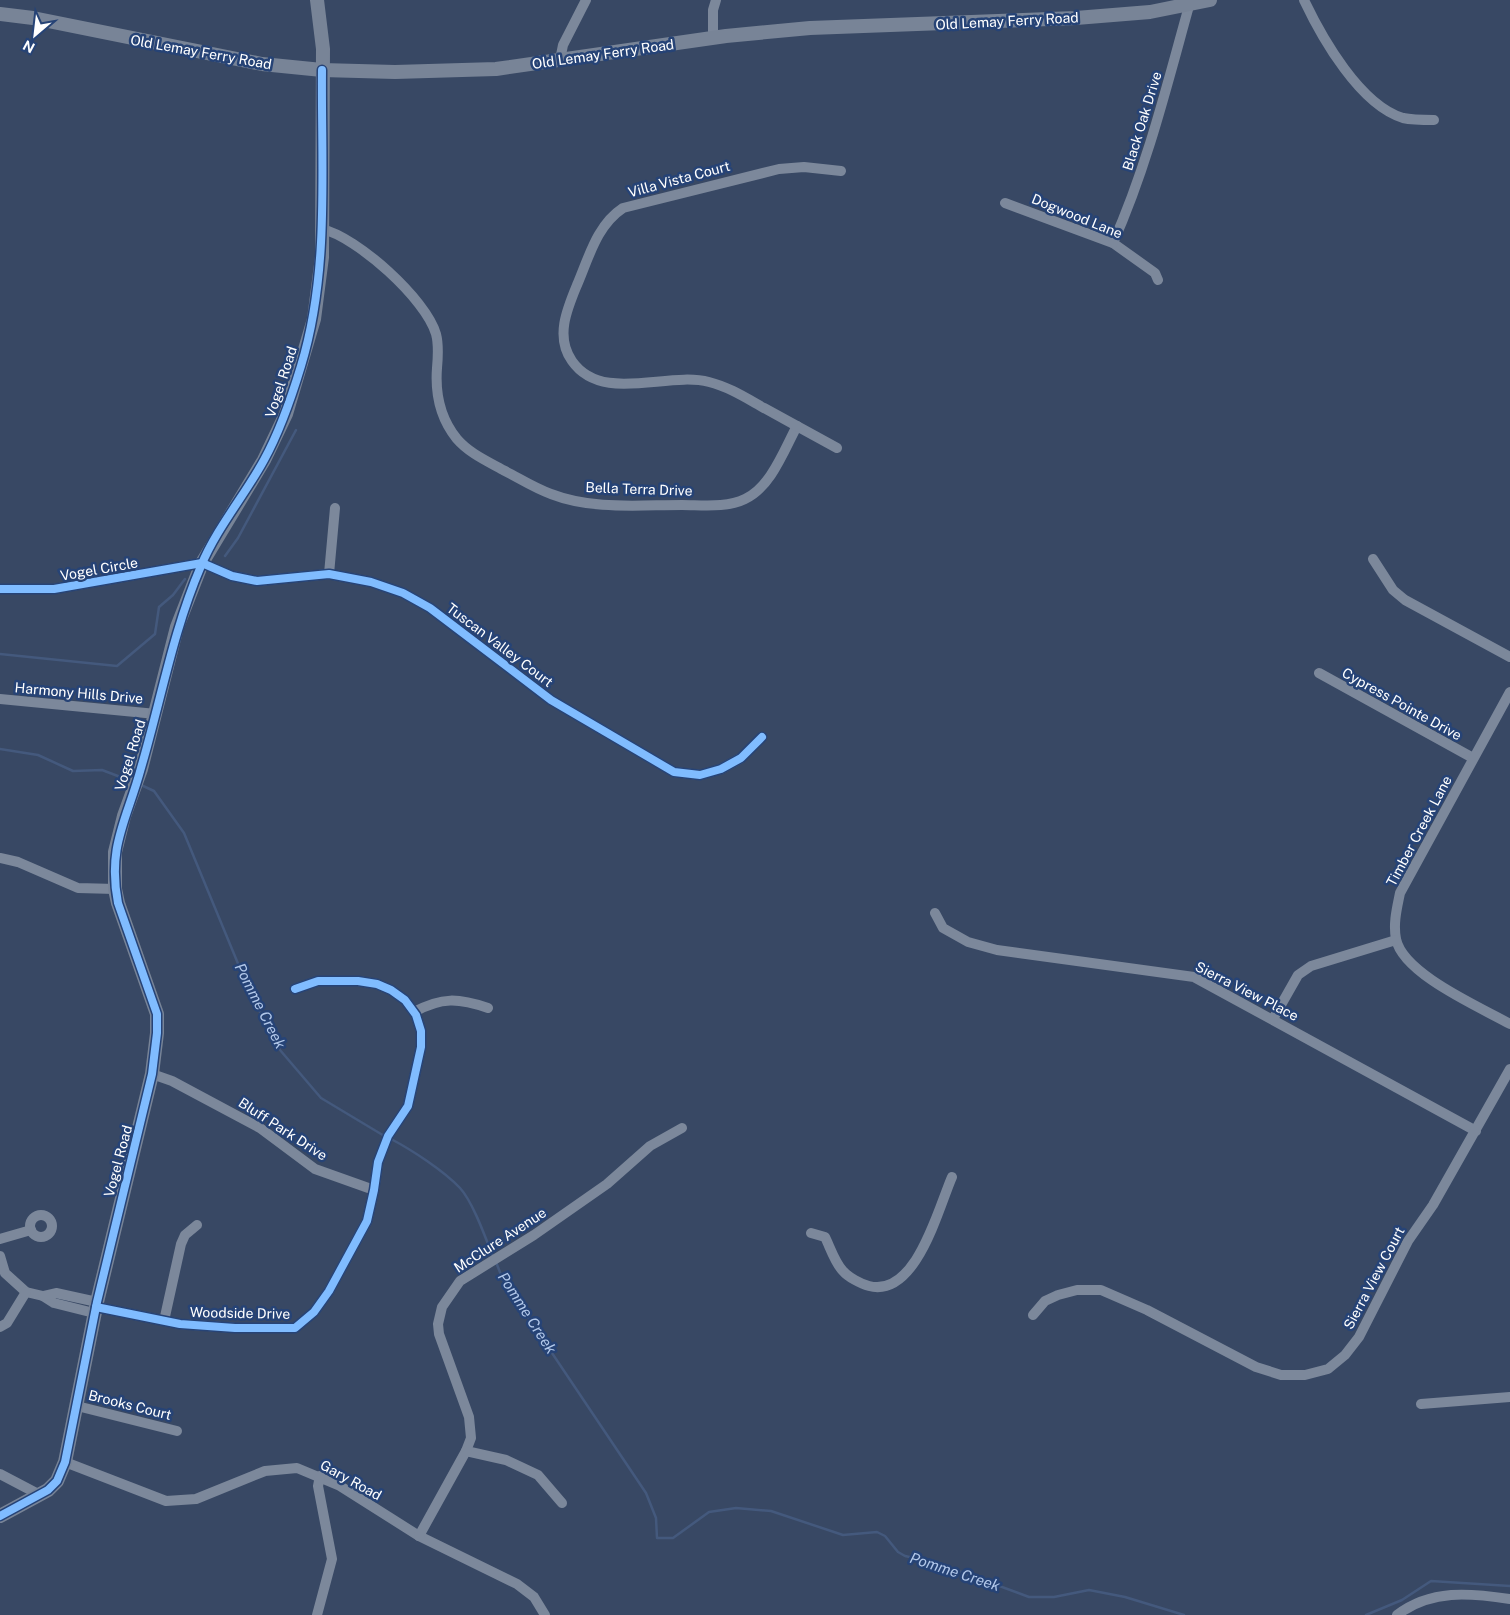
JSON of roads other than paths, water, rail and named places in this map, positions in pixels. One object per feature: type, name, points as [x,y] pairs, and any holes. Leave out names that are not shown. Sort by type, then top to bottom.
[{"type":"street","name":"Vogel Road","points":[[0,1516],[40,1495],[57,1481],[65,1462],[96,1308],[152,1074],[157,1034],[156,1014],[115,889],[115,852],[124,816],[141,769],[177,627],[202,563],[264,460],[286,414],[314,319],[322,257],[323,49],[317,0]]},
{"type":"street","points":[[560,60],[564,45],[586,0]]},
{"type":"street","points":[[713,38],[713,10],[716,0]]},
{"type":"street","name":"Old Lemay Ferry Road","points":[[0,14],[33,18],[238,60],[322,70],[396,72],[469,70],[560,60],[713,38],[810,28],[1076,18],[1150,12],[1189,6],[1210,0]]},
{"type":"street","points":[[1304,0],[1342,63],[1373,101],[1404,118],[1434,120]]},
{"type":"street","name":"Black Oak Drive","points":[[1113,243],[1138,181],[1182,38],[1189,6]]},
{"type":"street","name":"Villa Vista Court","points":[[838,448],[737,393],[711,382],[688,379],[616,383],[595,379],[581,370],[571,359],[564,341],[564,322],[570,303],[601,230],[610,218],[623,208],[779,169],[804,167],[841,171]]},
{"type":"street","name":"Dogwood Lane","points":[[1005,203],[1113,243],[1155,273],[1158,280]]},
{"type":"street","name":"Bella Terra Drive","points":[[322,229],[345,239],[400,281],[427,313],[437,340],[436,383],[440,407],[445,421],[457,439],[477,456],[552,494],[601,505],[716,505],[738,502],[746,499],[762,487],[797,426]]},
{"type":"street","points":[[329,574],[334,508]]},
{"type":"street","points":[[1373,559],[1393,590],[1405,600],[1510,657]]},
{"type":"street","name":"Tuscan Valley Court","points":[[202,563],[232,576],[257,582],[329,574],[370,582],[403,593],[424,605],[551,700],[674,772],[700,775],[721,769],[741,758],[762,737]]},
{"type":"street","name":"Vogel Circle","points":[[0,589],[54,589],[202,563]]},
{"type":"street","name":"Cypress Pointe Drive","points":[[1319,673],[1472,758]]},
{"type":"street","name":"Timber Creek Lane","points":[[1396,940],[1395,920],[1400,893],[1472,758],[1510,692]]},
{"type":"street","name":"Harmony Hills Drive","points":[[0,699],[156,714]]},
{"type":"street","points":[[0,858],[18,862],[78,888],[115,889]]},
{"type":"street","name":"Sierra View Place","points":[[935,913],[943,928],[968,942],[998,950],[1194,977],[1476,1131]]},
{"type":"street","points":[[1273,1019],[1298,975],[1311,966],[1396,940],[1405,957],[1421,973],[1510,1024]]},
{"type":"street","name":"Woodside Drive","points":[[26,1292],[43,1296],[54,1304],[96,1308],[164,1321],[235,1328],[295,1328],[314,1312],[329,1291],[367,1221],[378,1162],[388,1136],[408,1106],[421,1047],[420,1031],[414,1012],[405,1000],[391,990],[377,984],[358,981],[318,981],[295,989]]},
{"type":"street","points":[[414,1012],[432,1003],[447,1000],[459,1000],[488,1008]]},
{"type":"street","name":"Sierra View Court","points":[[1033,1315],[1045,1301],[1058,1295],[1077,1290],[1101,1290],[1147,1310],[1256,1367],[1280,1375],[1305,1375],[1328,1369],[1345,1356],[1360,1337],[1408,1241],[1433,1205],[1510,1069]]},
{"type":"street","name":"Bluff Park Drive","points":[[152,1074],[172,1081],[260,1128],[315,1169],[374,1190]]},
{"type":"street","name":"McClure Avenue","points":[[419,1536],[466,1451],[471,1438],[469,1417],[439,1334],[438,1324],[442,1307],[460,1281],[534,1235],[607,1184],[650,1146],[682,1128]]},
{"type":"street","points":[[811,1233],[825,1237],[842,1271],[864,1284],[879,1288],[901,1280],[917,1262],[952,1177]]},
{"type":"street","points":[[164,1321],[181,1244],[185,1235],[197,1225]]},
{"type":"street","points":[[0,1239],[31,1230]]},
{"type":"street","points":[[0,1256],[5,1272],[26,1292],[7,1323],[0,1327]]},
{"type":"street","points":[[1421,1404],[1510,1397]]},
{"type":"street","name":"Brooks Court","points":[[77,1406],[177,1431]]},
{"type":"street","points":[[466,1451],[506,1460],[538,1475],[562,1503]]},
{"type":"street","name":"Gary Road","points":[[65,1462],[166,1501],[196,1499],[265,1471],[298,1468],[320,1476],[419,1536],[517,1584],[534,1597],[545,1615]]},
{"type":"street","points":[[0,1474],[40,1495]]},
{"type":"street","points":[[317,1615],[332,1559],[318,1486],[320,1476]]},
{"type":"street","points":[[1397,1615],[1419,1602],[1449,1594],[1510,1599]]},
{"type":"waterway","points":[[225,556],[238,538],[296,430]]},
{"type":"waterway","points":[[0,654],[117,666],[155,634],[159,607],[173,595],[185,579]]},
{"type":"waterway","name":"Pomme Creek","points":[[0,749],[38,755],[73,771],[102,770],[131,781]]},
{"type":"waterway","name":"Pomme Creek","points":[[141,785],[154,791],[184,833],[251,995],[280,1050],[321,1098],[386,1137]]},
{"type":"waterway","name":"Pomme Creek","points":[[391,1139],[427,1161],[460,1188],[474,1211],[493,1257]]},
{"type":"waterway","name":"Pomme Creek","points":[[496,1262],[503,1280],[646,1493],[656,1518],[657,1538],[673,1538],[709,1512],[736,1508],[771,1511],[843,1535],[877,1532],[885,1536],[898,1552],[905,1556],[937,1563],[1029,1597],[1054,1597],[1089,1590],[1125,1597],[1184,1615]]},
{"type":"waterway","name":"Pomme Creek","points":[[1366,1615],[1402,1600],[1431,1581],[1510,1586]]}]
